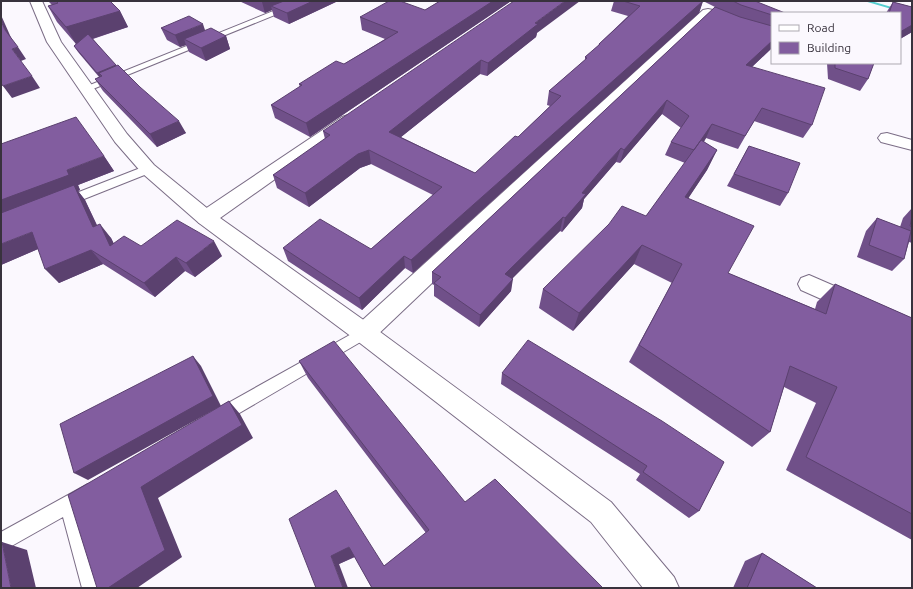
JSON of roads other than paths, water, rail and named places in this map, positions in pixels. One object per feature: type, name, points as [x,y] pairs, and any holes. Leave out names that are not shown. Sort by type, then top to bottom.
[{"type":"street","points":[[36,1],[54,42],[85,89],[121,138],[148,169],[206,218],[364,333],[600,512],[662,588]]},
{"type":"street","points":[[364,333],[708,12]]},
{"type":"street","points":[[206,218],[358,114]]},
{"type":"street","points":[[887,138],[912,145]]},
{"type":"street","points":[[809,284],[875,313]]},
{"type":"lane","points":[[85,89],[301,2]]},
{"type":"lane","points":[[52,206],[148,169]]},
{"type":"lane","points":[[206,424],[364,333]]},
{"type":"lane","points":[[1,542],[103,484]]},
{"type":"lane","points":[[68,504],[92,588]]},
{"type":"waterway","points":[[866,1],[912,14]]}]
